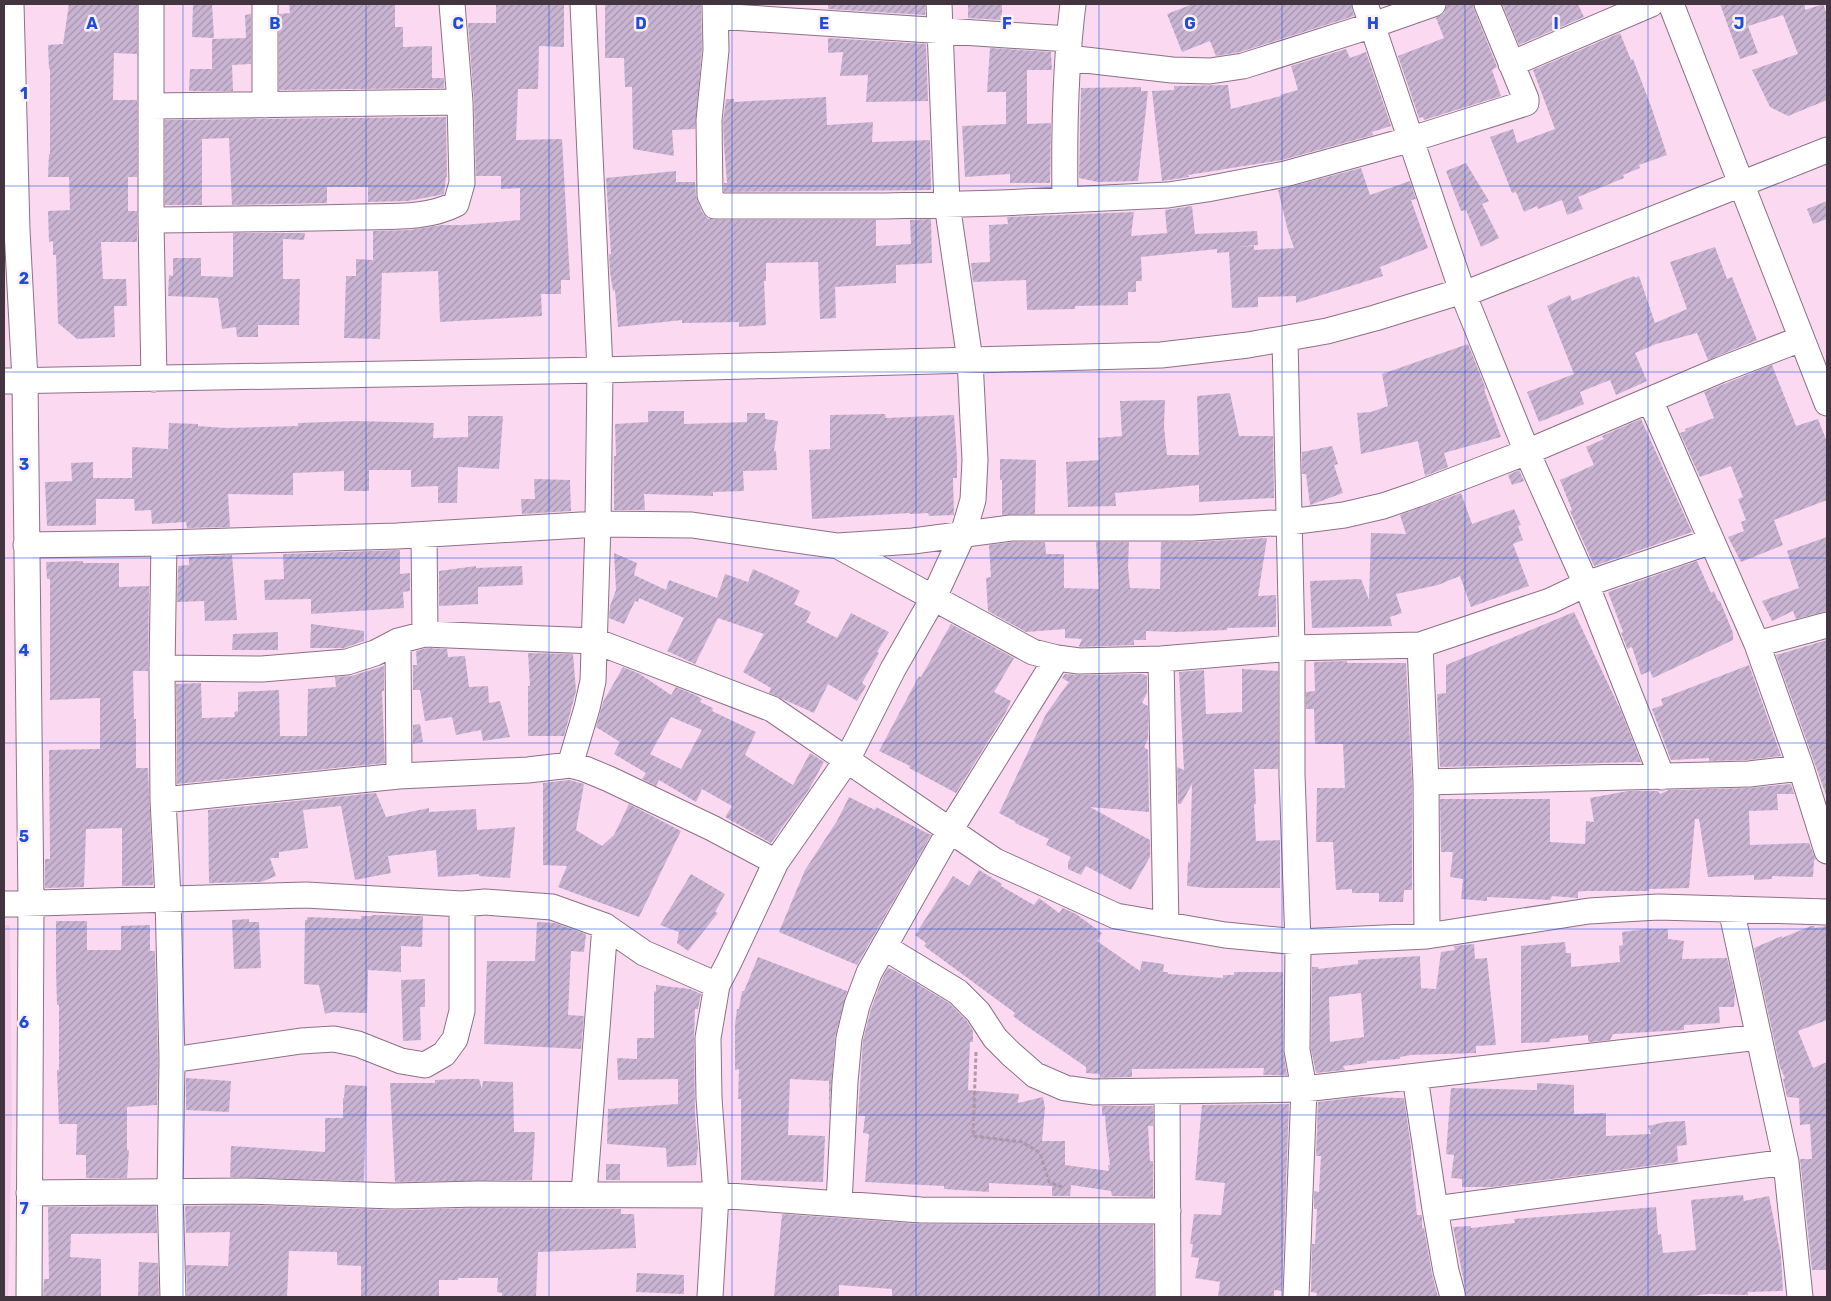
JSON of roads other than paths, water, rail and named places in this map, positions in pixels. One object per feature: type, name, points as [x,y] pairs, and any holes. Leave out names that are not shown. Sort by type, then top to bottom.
[{"type":"street","points":[[12,4],[10,230],[14,381],[26,545],[31,904],[29,1297]]},
{"type":"street","points":[[151,4],[151,220],[154,379]]},
{"type":"street","points":[[265,4],[265,105]]},
{"type":"street","points":[[151,220],[330,218],[424,214],[443,211],[456,204],[462,183],[460,102],[452,4]]},
{"type":"street","points":[[570,765],[593,681],[598,524],[600,370],[583,4]]},
{"type":"street","points":[[710,1297],[716,1196],[709,1098],[708,1038],[717,985],[730,962],[776,862],[847,760],[893,669],[934,597],[963,534],[973,500],[975,460],[970,360],[947,204],[939,4]]},
{"type":"street","points":[[1065,199],[1064,152],[1068,49],[1073,4]]},
{"type":"street","points":[[1433,4],[1369,15],[1244,66],[1210,72],[1172,70],[1068,49],[939,30],[715,10],[716,50],[709,120],[710,195],[715,206],[885,206],[1001,203],[1168,195],[1207,190],[1285,174],[1412,139],[1526,102],[1487,4]]},
{"type":"street","points":[[1511,64],[1651,4]]},
{"type":"street","points":[[1670,4],[1801,339],[1824,388]]},
{"type":"street","points":[[1369,15],[1462,291],[1527,452],[1586,584],[1662,777]]},
{"type":"street","points":[[151,106],[460,102]]},
{"type":"street","points":[[14,381],[600,370],[1161,355],[1239,346],[1328,331],[1462,291],[1469,292],[1827,150]]},
{"type":"street","points":[[1285,339],[1292,648],[1292,774],[1298,942],[1297,1050],[1304,1089],[1296,1297]]},
{"type":"street","points":[[26,545],[424,535],[598,524],[692,525],[838,546],[913,541],[1011,528],[1193,528],[1289,522],[1383,506],[1527,452],[1720,370],[1801,339]]},
{"type":"street","points":[[1650,400],[1757,644],[1801,768],[1827,851]]},
{"type":"street","points":[[424,535],[425,634]]},
{"type":"street","points":[[838,546],[934,597],[1020,646],[1033,652],[1079,661],[1161,659],[1292,648],[1420,645],[1550,601],[1586,584],[1712,541]]},
{"type":"street","points":[[164,543],[162,668],[163,800],[168,898],[172,1060],[170,1191],[173,1297]]},
{"type":"street","points":[[1757,644],[1827,625]]},
{"type":"street","points":[[162,668],[262,669],[347,662],[375,653],[398,641],[425,634],[595,641],[772,709],[995,861],[1116,916],[1225,935],[1298,942],[1427,936],[1589,911],[1658,907],[1827,912]]},
{"type":"street","points":[[398,641],[399,776]]},
{"type":"street","points":[[1420,645],[1426,782],[1427,936]]},
{"type":"street","points":[[839,1204],[845,1082],[849,1038],[857,1004],[870,973],[950,830],[1057,658]]},
{"type":"street","points":[[1161,659],[1166,925]]},
{"type":"street","points":[[163,800],[399,776],[528,770],[570,765],[586,769],[609,779],[712,828],[776,862]]},
{"type":"street","points":[[1426,782],[1749,774],[1801,768]]},
{"type":"street","points":[[4,904],[306,895],[462,904],[485,902],[552,908],[606,926],[644,954],[717,985]]},
{"type":"street","points":[[172,1060],[301,1041],[334,1039],[358,1044],[400,1062],[425,1065],[444,1054],[455,1039],[462,1011],[462,904]]},
{"type":"street","points":[[1731,909],[1786,1162],[1800,1297]]},
{"type":"street","points":[[584,1194],[606,926]]},
{"type":"street","points":[[884,947],[958,992],[978,1012],[1010,1054],[1035,1075],[1065,1088],[1093,1092],[1304,1089],[1759,1036]]},
{"type":"street","points":[[1415,1077],[1434,1209],[1446,1272],[1453,1297]]},
{"type":"street","points":[[1166,1091],[1168,1297]]},
{"type":"street","points":[[1434,1209],[1786,1162]]},
{"type":"street","points":[[30,1193],[246,1191],[394,1196],[478,1194],[716,1196],[920,1210],[1168,1211]]}]
